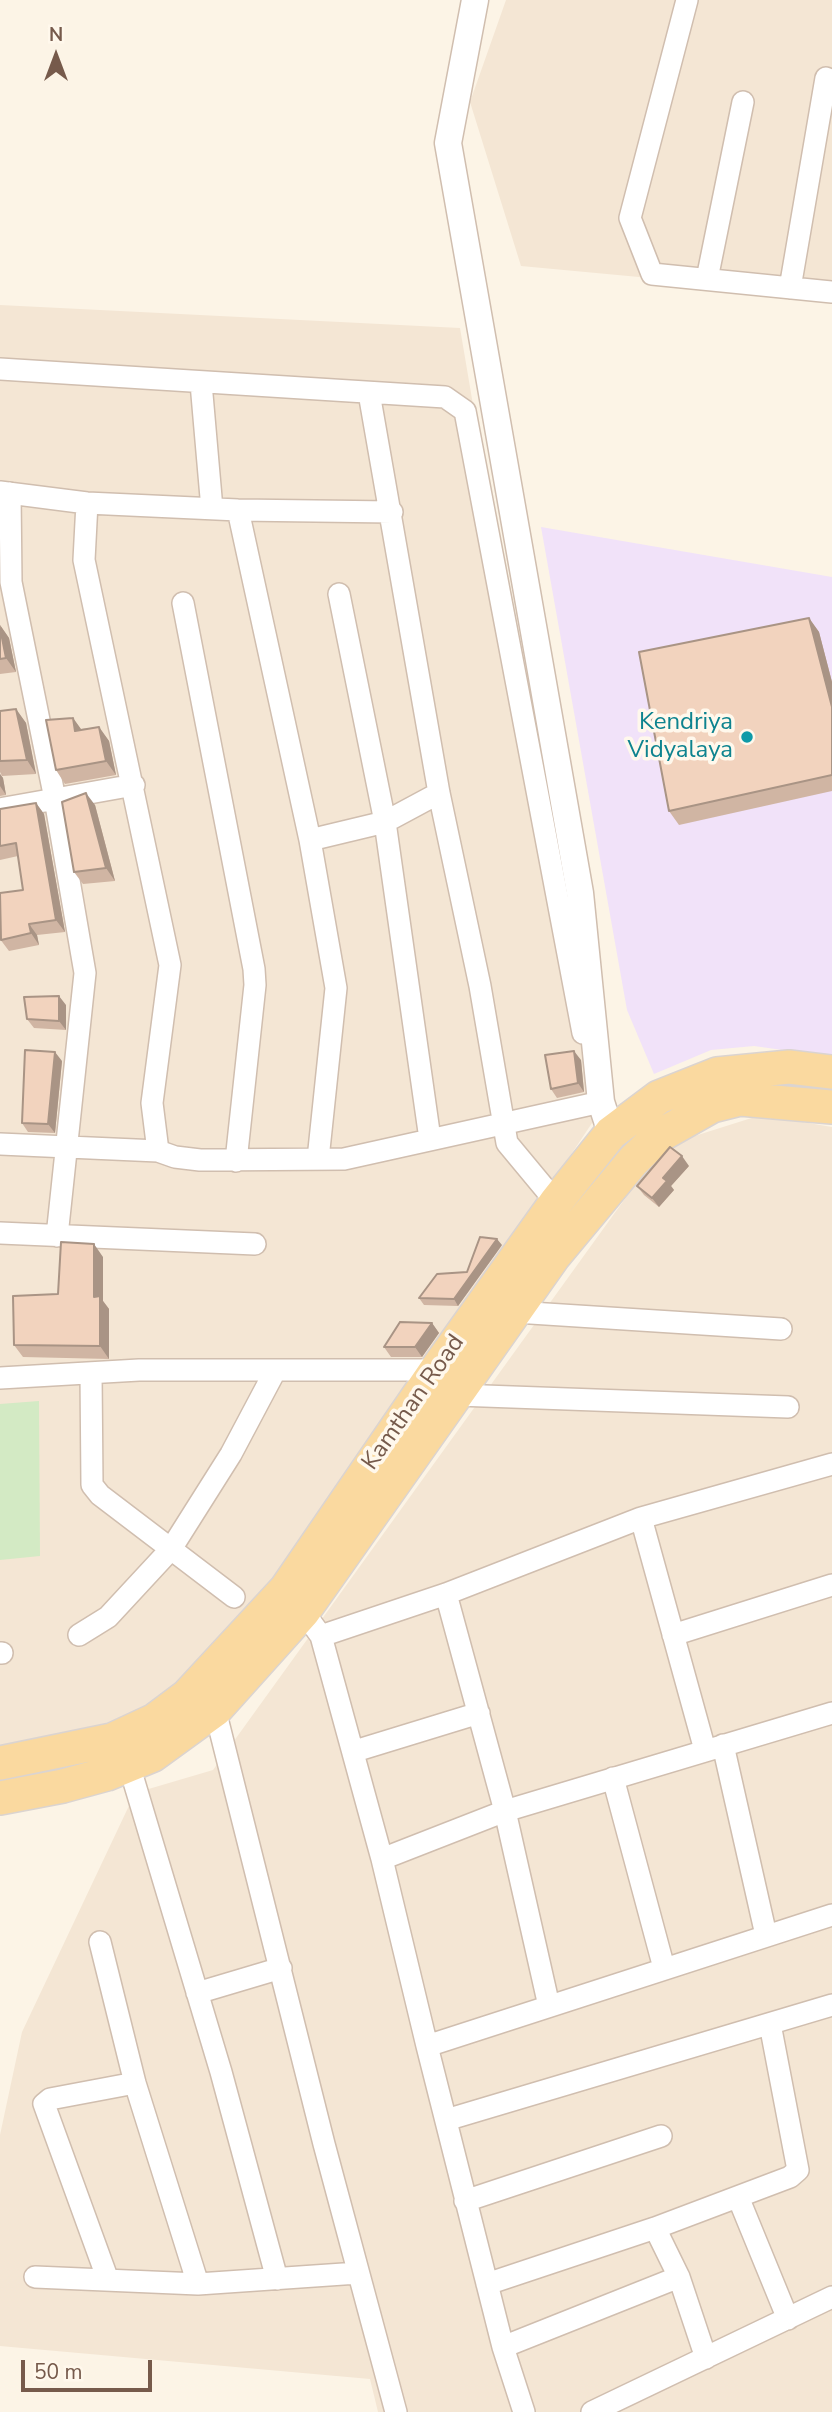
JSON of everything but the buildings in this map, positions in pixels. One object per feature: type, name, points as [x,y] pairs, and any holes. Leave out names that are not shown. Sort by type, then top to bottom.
[{"type":"main road","name":"Kamthan Road","points":[[303,1612],[436,1370],[556,1202],[611,1133],[659,1097],[717,1074],[789,1067],[832,1072]]},
{"type":"main road","points":[[659,1097],[682,1121]]},
{"type":"main road","name":"Kamthan Road","points":[[0,1798],[63,1786],[153,1755],[206,1698],[303,1612],[554,1256],[633,1161],[682,1121],[712,1106],[740,1100],[832,1107]]},
{"type":"main road","name":"Kamthan Road","points":[[0,1763],[112,1740],[206,1698]]},
{"type":"street","points":[[475,0],[447,143],[580,893],[599,1102]]},
{"type":"street","points":[[687,0],[630,218],[652,274],[832,292]]},
{"type":"street","points":[[790,288],[826,78]]},
{"type":"street","points":[[707,279],[743,102]]},
{"type":"street","points":[[0,369],[445,397],[465,411],[599,1102],[611,1133]]},
{"type":"street","points":[[201,383],[212,509]]},
{"type":"street","points":[[369,393],[392,512],[439,793],[480,986],[507,1143],[556,1202]]},
{"type":"street","points":[[57,1236],[85,973],[55,799],[10,582],[5,493],[87,503],[238,510],[392,512]]},
{"type":"street","points":[[87,503],[84,560],[134,785],[170,965],[152,1103],[158,1151]]},
{"type":"street","points":[[238,510],[310,839],[336,988],[318,1158]]},
{"type":"street","points":[[339,594],[385,822],[430,1139]]},
{"type":"street","points":[[183,603],[254,969],[255,985],[236,1161]]},
{"type":"street","points":[[0,809],[134,785]]},
{"type":"street","points":[[310,839],[385,822],[439,793]]},
{"type":"street","points":[[0,1144],[158,1151],[175,1157],[236,1161],[344,1159],[599,1102]]},
{"type":"street","points":[[0,1233],[256,1244]]},
{"type":"street","points":[[515,1312],[781,1329]]},
{"type":"street","points":[[0,1378],[91,1373],[436,1370],[466,1382],[788,1407]]},
{"type":"street","points":[[79,1635],[108,1617],[171,1549],[231,1454],[275,1371]]},
{"type":"street","points":[[91,1373],[92,1485],[100,1495],[234,1597]]},
{"type":"street","points":[[524,2412],[503,2347],[465,2201],[355,1751],[303,1612],[446,1594],[641,1518],[832,1464]]},
{"type":"street","points":[[641,1518],[673,1634],[714,1748],[766,1935]]},
{"type":"street","points":[[673,1634],[832,1585]]},
{"type":"street","points":[[446,1594],[505,1811],[549,2006]]},
{"type":"street","points":[[206,1698],[281,1968],[396,2412]]},
{"type":"street","points":[[355,1751],[479,1713]]},
{"type":"street","points":[[382,1859],[505,1811],[832,1713]]},
{"type":"street","points":[[129,1765],[197,1993],[277,2278]]},
{"type":"street","points":[[614,1778],[664,1968]]},
{"type":"street","points":[[427,2046],[832,1914]]},
{"type":"street","points":[[100,1942],[135,2084],[198,2284]]},
{"type":"street","points":[[197,1993],[281,1968]]},
{"type":"street","points":[[446,2120],[832,2005]]},
{"type":"street","points":[[487,2284],[655,2228],[790,2177],[798,2170],[770,2024]]},
{"type":"street","points":[[108,2280],[44,2104],[50,2099],[135,2084]]},
{"type":"street","points":[[465,2201],[661,2136]]},
{"type":"street","points":[[738,2197],[788,2319]]},
{"type":"street","points":[[655,2228],[679,2277],[706,2358]]},
{"type":"street","points":[[35,2277],[198,2284],[358,2273]]},
{"type":"street","points":[[503,2347],[679,2277]]},
{"type":"street","points":[[592,2412],[832,2297]]},
{"type":"shaded area","points":[[506,0],[832,0],[832,295],[521,266],[470,102]]},
{"type":"shaded area","points":[[0,305],[460,328],[594,1120],[410,1397],[197,1679],[98,1729],[0,1747]]},
{"type":"shaded area","points":[[541,527],[832,577],[832,1057],[754,1046],[711,1050],[654,1074],[627,1010]]},
{"type":"shaded area","points":[[761,1115],[832,1127],[832,2412],[378,2412],[370,2379],[0,2346],[0,2135],[22,2032],[135,1793],[213,1770],[663,1146]]},
{"type":"green space","points":[[39,1401],[40,1556],[0,1560],[0,1404]]},
{"type":"place","name":"Kendriya Vidyalaya","points":[[747,737]]}]
